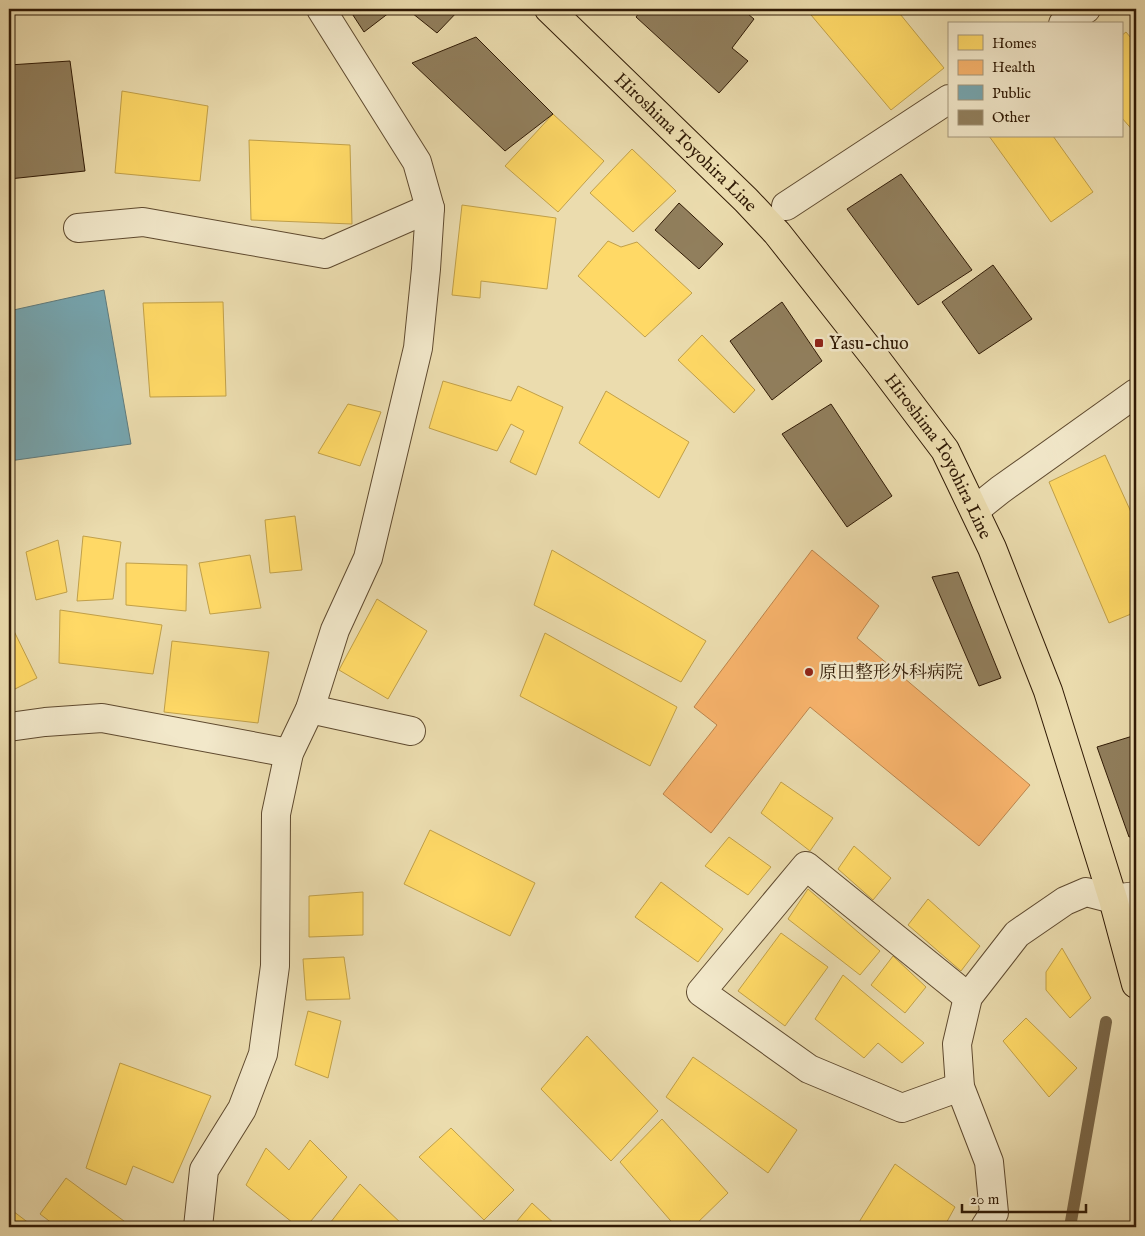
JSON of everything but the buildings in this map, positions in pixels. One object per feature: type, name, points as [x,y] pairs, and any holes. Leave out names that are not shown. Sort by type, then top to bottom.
[{"type":"main road","name":"Hiroshima Toyohira Line","points":[[549,9],[746,200],[777,234],[877,360],[945,450],[992,548],[1048,691],[1124,898],[1136,984]]},
{"type":"street","points":[[196,1224],[204,1170],[242,1109],[263,1054],[275,966],[276,814],[289,753],[310,709],[335,630],[368,558],[418,348],[430,208],[417,162],[321,9]]},
{"type":"street","points":[[1066,22],[1086,9]]},
{"type":"street","points":[[786,206],[948,100]]},
{"type":"street","points":[[78,228],[143,222],[325,254],[430,208]]},
{"type":"street","points":[[975,510],[1136,393]]},
{"type":"street","points":[[310,709],[411,731]]},
{"type":"street","points":[[9,727],[45,722],[102,718],[289,753]]},
{"type":"street","points":[[960,1087],[902,1108],[810,1069],[701,992],[806,866],[968,997]]},
{"type":"street","points":[[986,1227],[994,1213],[990,1162],[960,1087],[957,1044],[968,997],[1016,934],[1064,901],[1086,892],[1124,898]]},
{"type":"waterway","points":[[1070,1227],[1106,1022]]},
{"type":"place","name":"Yasu-chuo","points":[[819,343]]},
{"type":"place","name":"原田整形外科病院","points":[[809,672]]}]
